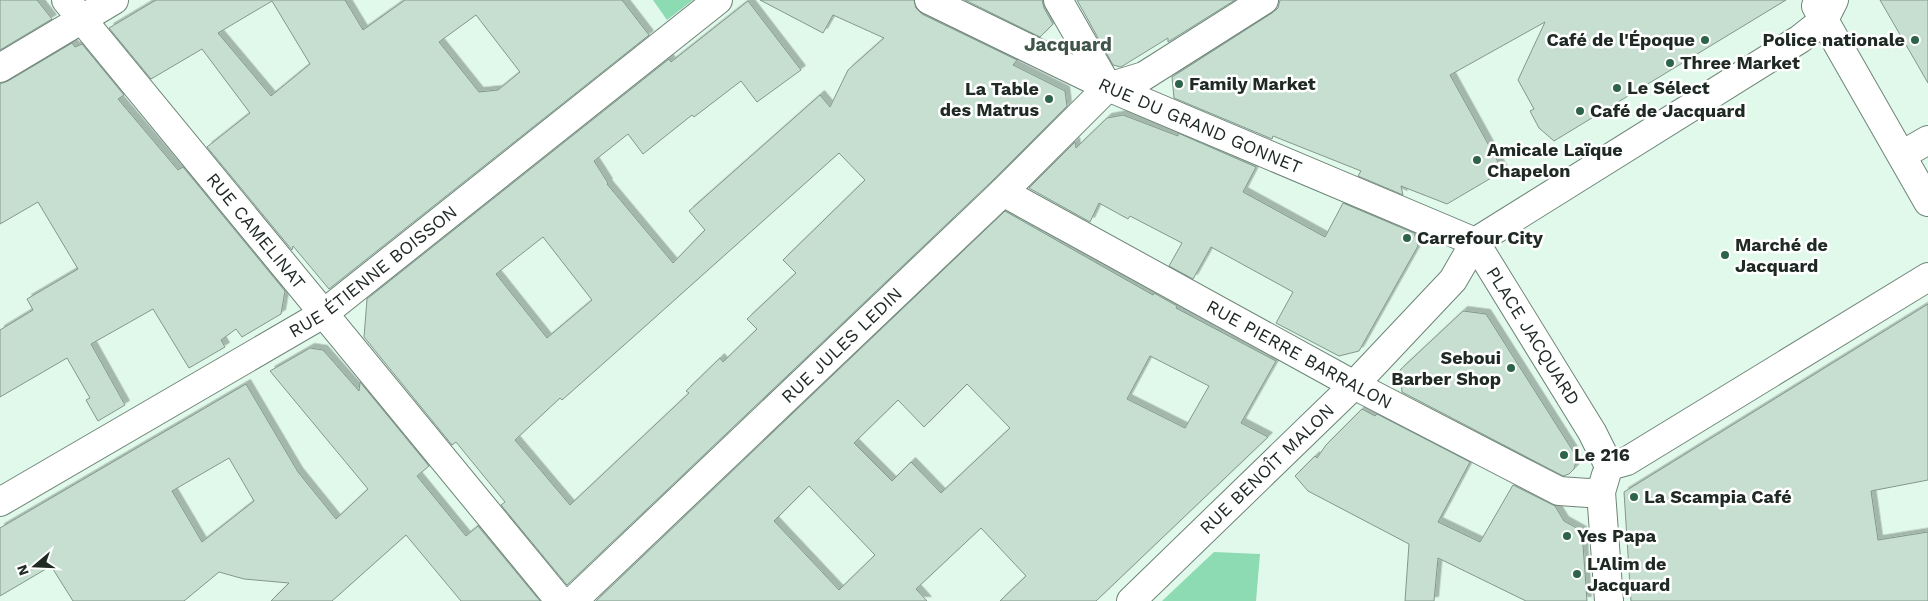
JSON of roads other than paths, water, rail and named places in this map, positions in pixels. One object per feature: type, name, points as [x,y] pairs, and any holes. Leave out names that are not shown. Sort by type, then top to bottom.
[{"type":"street","points":[[0,68],[74,9],[114,0]]},
{"type":"street","name":"RUE ÉTIENNE BOISSON","points":[[0,502],[323,314],[718,0]]},
{"type":"street","name":"RUE DU GRAND GONNET","points":[[929,0],[1108,87],[1475,242]]},
{"type":"street","points":[[1058,0],[1108,87],[1144,76],[1264,0]]},
{"type":"street","points":[[1475,242],[1800,39],[1823,7],[1928,202]]},
{"type":"street","name":"RUE CAMELINAT","points":[[74,9],[560,601]]},
{"type":"street","name":"RUE JULES LEDIN","points":[[573,601],[1004,192],[1108,87]]},
{"type":"street","points":[[1902,155],[1928,140]]},
{"type":"street","name":"RUE PIERRE BARRALON","points":[[1004,192],[1354,385],[1559,491],[1588,493],[1605,479]]},
{"type":"street","name":"RUE BENOÎT MALON","points":[[1131,601],[1354,385],[1453,280],[1475,242]]},
{"type":"street","name":"PLACE JACQUARD","points":[[1475,242],[1592,432],[1605,479]]},
{"type":"street","points":[[1609,601],[1605,479],[1627,461],[1928,277]]},
{"type":"place","name":"Café de l'Époque","points":[[1705,40]]},
{"type":"place","name":"Police nationale","points":[[1915,40]]},
{"type":"place","name":"Three Market","points":[[1670,63]]},
{"type":"place","name":"Family Market","points":[[1179,84]]},
{"type":"place","name":"Le Sélect","points":[[1617,88]]},
{"type":"place","name":"La Table des Matrus","points":[[1049,99]]},
{"type":"place","name":"Café de Jacquard","points":[[1580,111]]},
{"type":"place","name":"Amicale Laïque Chapelon","points":[[1477,160]]},
{"type":"place","name":"Carrefour City","points":[[1407,238]]},
{"type":"place","name":"Marché de Jacquard","points":[[1725,255]]},
{"type":"place","name":"Seboui Barber Shop","points":[[1511,368]]},
{"type":"place","name":"Le 216","points":[[1564,455]]},
{"type":"place","name":"La Scampia Café","points":[[1634,497]]},
{"type":"place","name":"Yes Papa","points":[[1567,536]]},
{"type":"place","name":"L'Alim de Jacquard","points":[[1577,574]]},
{"type":"district","name":"Jacquard","points":[[1068,44]]}]
